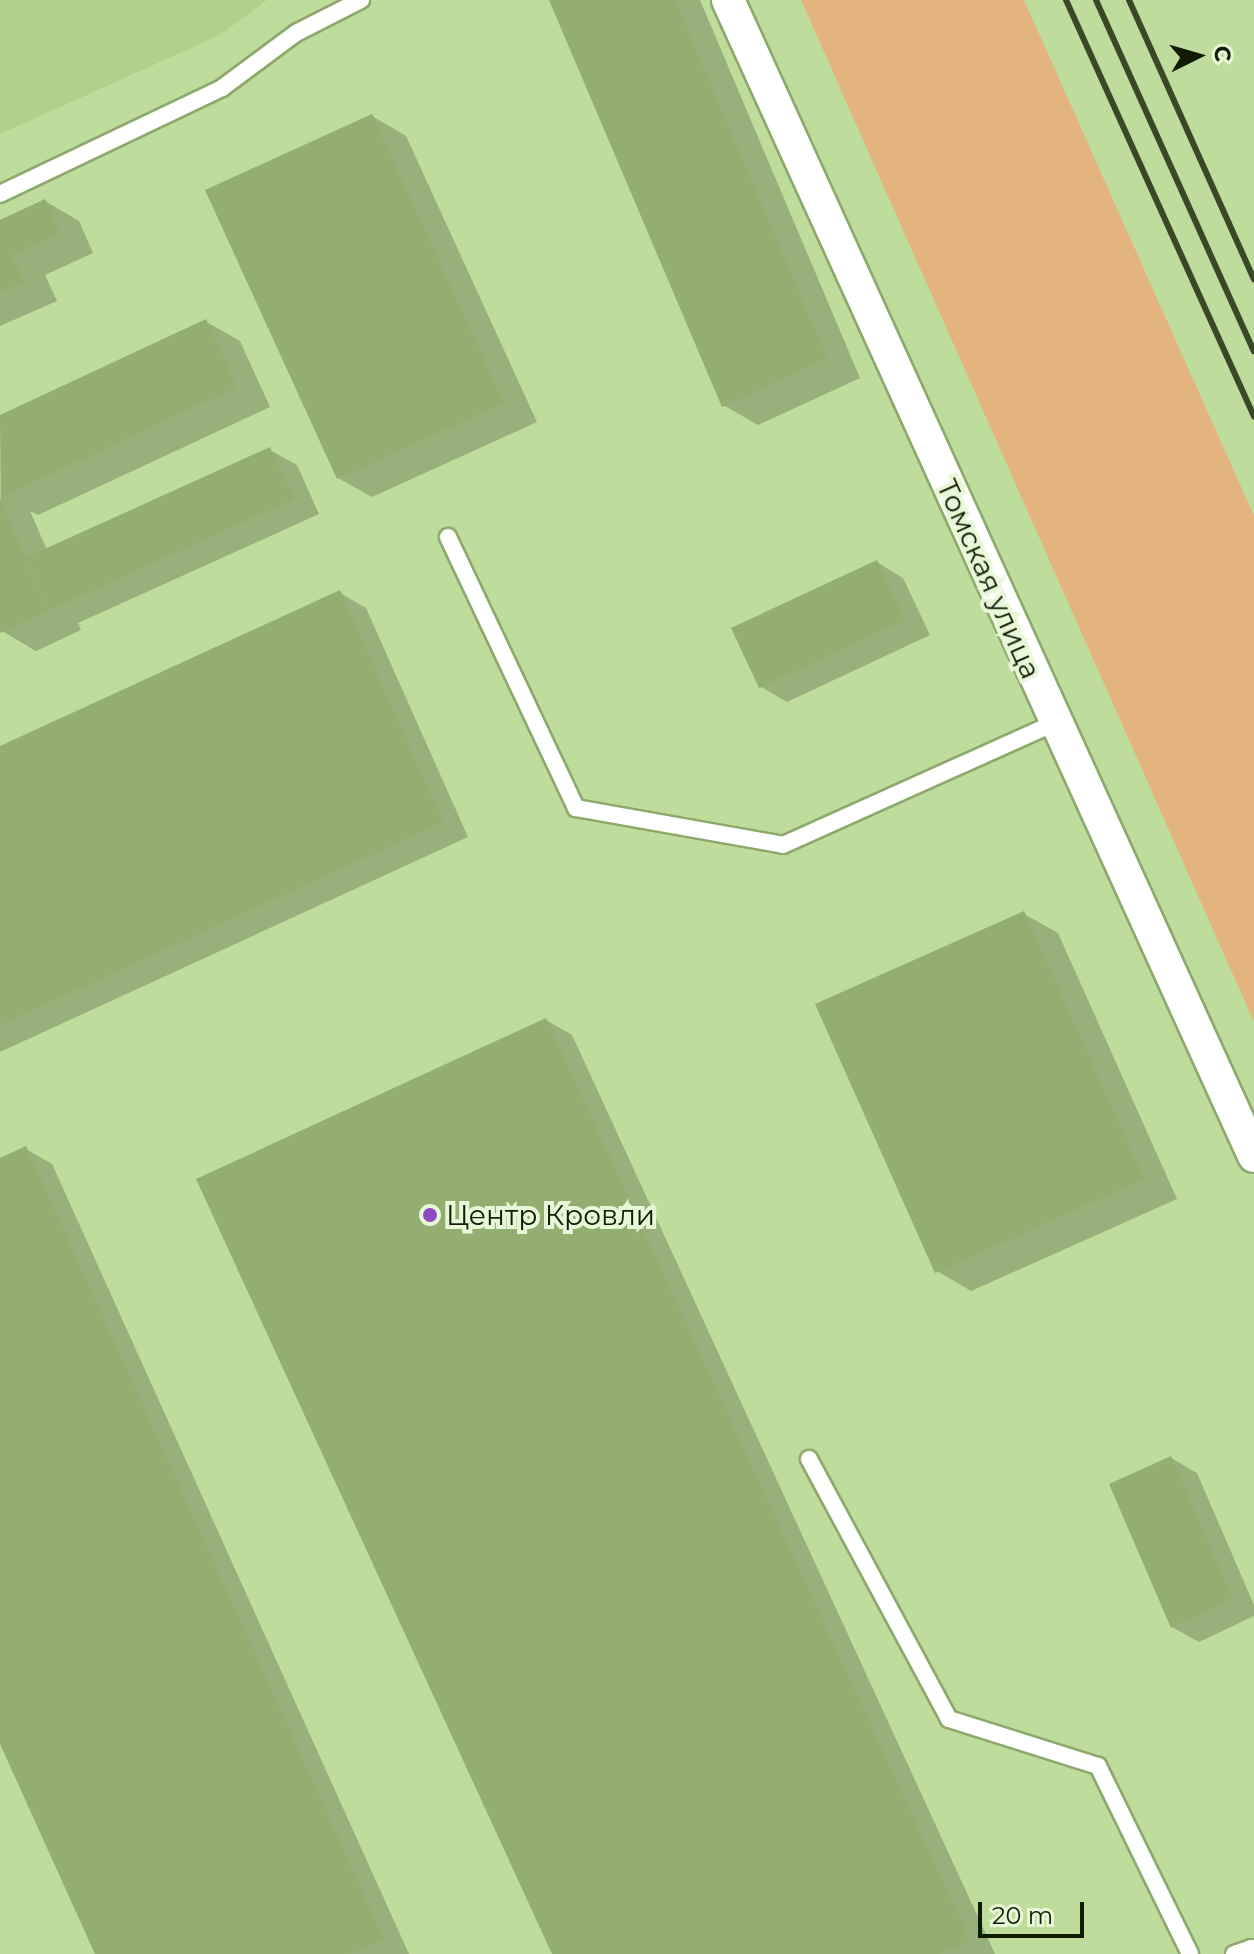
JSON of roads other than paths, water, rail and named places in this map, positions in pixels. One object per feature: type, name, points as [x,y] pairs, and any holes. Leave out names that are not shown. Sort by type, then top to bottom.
[{"type":"street","name":"Томская улица","points":[[728,0],[1254,1156]]},
{"type":"lane","points":[[0,194],[222,88],[296,33],[361,0]]},
{"type":"lane","points":[[448,537],[576,808],[783,845],[1055,723]]},
{"type":"lane","points":[[809,1459],[949,1719],[1098,1766],[1190,1954]]},
{"type":"lane","points":[[1234,1954],[1253,1949]]},
{"type":"railway","points":[[1066,0],[1254,417]]},
{"type":"railway","points":[[1096,0],[1254,351]]},
{"type":"railway","points":[[1129,0],[1254,279]]},
{"type":"place","name":"Центр Кровли","points":[[430,1215]]}]
